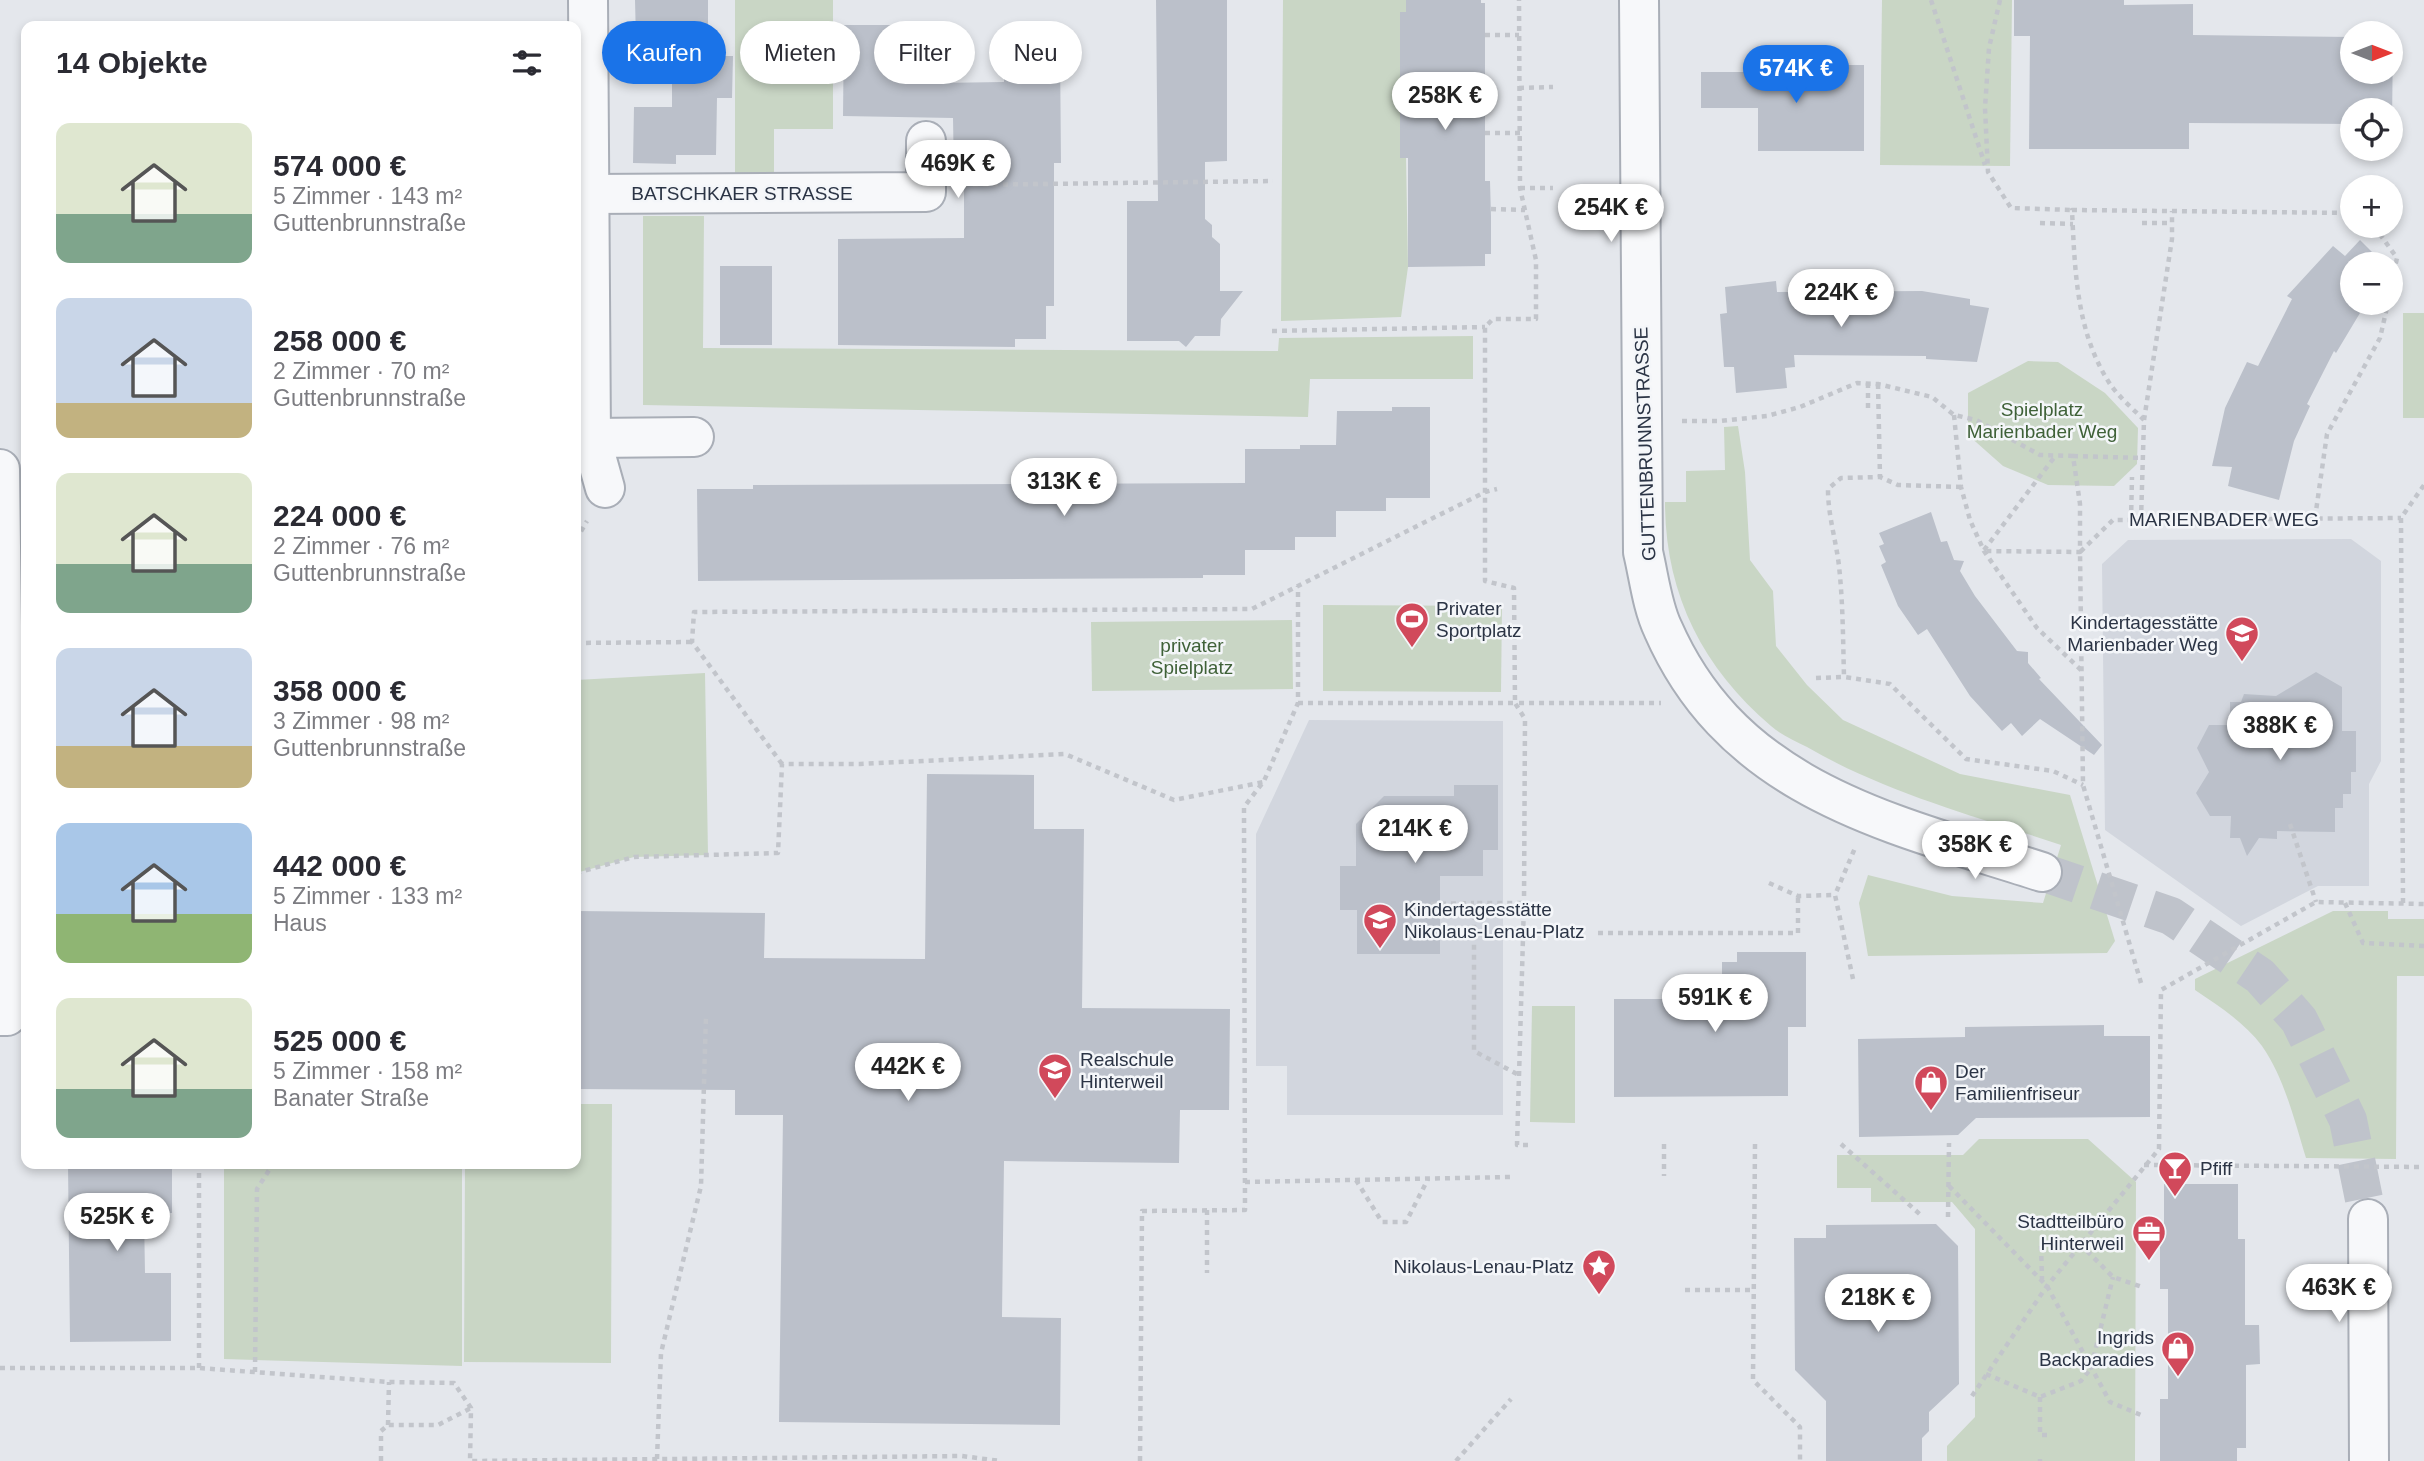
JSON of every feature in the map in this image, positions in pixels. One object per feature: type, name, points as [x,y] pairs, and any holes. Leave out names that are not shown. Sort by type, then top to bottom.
[{"type":"street","points":[[588,0],[585,172],[591,438],[606,488]]},
{"type":"street","name":"GUTTENBRUNNSTRASSE","points":[[1639,0],[1643,552],[1661,627],[1679,661],[1707,703],[1731,728],[1776,766],[1821,795],[1870,815],[2042,872]]},
{"type":"street","points":[[926,141],[926,186]]},
{"type":"street","name":"BATSCHKAER STRASSE","points":[[585,172],[926,192],[926,186]]},
{"type":"street","points":[[591,438],[694,437]]},
{"type":"street","points":[[0,469],[7,515],[7,1016],[0,1016]]},
{"type":"street","points":[[2368,1219],[2369,1461]]},
{"type":"path","points":[[1272,331],[1485,327],[1493,319],[1536,319],[1536,260],[1520,188],[1519,0]]},
{"type":"path","points":[[1931,0],[1988,172],[2011,208],[2340,213]]},
{"type":"path","points":[[1988,172],[1985,108],[1988,60],[2000,0]]},
{"type":"path","points":[[1485,35],[1520,35]]},
{"type":"path","points":[[1520,88],[1553,88]]},
{"type":"path","points":[[1485,133],[1520,133]]},
{"type":"path","points":[[926,186],[1273,181]]},
{"type":"path","points":[[1520,188],[1553,188]]},
{"type":"path","points":[[1490,209],[1525,210]]},
{"type":"path","points":[[2073,210],[2080,313],[2088,342],[2111,386],[2144,420]]},
{"type":"path","points":[[2141,520],[2144,420],[2172,239],[2172,211]]},
{"type":"path","points":[[2040,223],[2073,224]]},
{"type":"path","points":[[2142,223],[2172,223]]},
{"type":"path","points":[[2315,518],[2327,434],[2380,338],[2385,315]]},
{"type":"path","points":[[1485,327],[1485,581],[1514,588],[1515,703],[1525,719],[1524,903],[1517,1145],[1528,1145]]},
{"type":"path","points":[[1670,418],[1682,421],[1720,421],[1767,415],[1800,407],[1857,383],[1868,383],[1933,397],[1954,415],[1976,420],[2040,456],[2143,458]]},
{"type":"path","points":[[1868,383],[1868,413]]},
{"type":"path","points":[[1878,384],[1880,477]]},
{"type":"path","points":[[1954,415],[1961,487],[1970,520],[1984,551],[2036,628],[2081,671]]},
{"type":"path","points":[[1984,551],[2056,456]]},
{"type":"path","points":[[2073,456],[2080,504],[2083,785],[2141,983]]},
{"type":"path","points":[[1844,677],[1843,604],[1839,562],[1828,516],[1828,489],[1841,478],[1880,477],[1898,485],[1961,487]]},
{"type":"path","points":[[2131,520],[2132,477]]},
{"type":"path","points":[[2403,903],[2401,518],[2424,485]]},
{"type":"path","points":[[581,872],[634,857],[778,853],[782,764],[692,642],[694,612],[1252,609],[1485,492],[1497,489]]},
{"type":"path","name":"MARIENBADER WEG","points":[[2080,552],[2113,520],[2401,518]]},
{"type":"path","points":[[1984,551],[2080,552]]},
{"type":"path","points":[[1140,1461],[1142,1211],[1245,1210],[1244,807],[1264,781],[1298,703],[1298,586]]},
{"type":"path","points":[[581,643],[692,642]]},
{"type":"path","points":[[1816,678],[1844,677],[1890,684],[1966,759],[2053,771],[2083,785]]},
{"type":"path","points":[[1298,703],[1707,703]]},
{"type":"path","points":[[782,764],[860,764],[1065,754],[1174,800],[1264,781]]},
{"type":"path","points":[[1853,979],[1835,895],[1870,815]]},
{"type":"path","points":[[2290,824],[2316,902]]},
{"type":"path","points":[[1769,883],[1798,896],[1835,895]]},
{"type":"path","points":[[1598,933],[1798,933],[1798,896]]},
{"type":"path","points":[[1972,1396],[2047,1286],[2143,1165],[2159,1149],[2161,990],[2316,902],[2424,904]]},
{"type":"path","points":[[2346,902],[2363,943],[2424,946]]},
{"type":"path","points":[[1474,903],[1474,1051],[1517,1074]]},
{"type":"path","points":[[1432,904],[1524,903]]},
{"type":"path","points":[[657,1459],[661,1353],[701,1186],[706,1015]]},
{"type":"path","points":[[1841,1143],[1923,1217]]},
{"type":"path","points":[[1948,1217],[1949,1143]]},
{"type":"path","points":[[1664,1144],[1664,1176]]},
{"type":"path","points":[[1755,1144],[1753,1380],[1800,1427],[1800,1461]]},
{"type":"path","points":[[2143,1165],[2424,1167]]},
{"type":"path","points":[[199,1169],[199,1368]]},
{"type":"path","points":[[255,1372],[257,1189],[270,1169]]},
{"type":"path","points":[[1245,1182],[1510,1177]]},
{"type":"path","points":[[1356,1180],[1382,1222],[1406,1222],[1429,1178]]},
{"type":"path","points":[[1948,1186],[2047,1286],[2110,1402],[2141,1415]]},
{"type":"path","points":[[1207,1210],[1207,1273]]},
{"type":"path","points":[[2080,1244],[2113,1277],[2142,1287]]},
{"type":"path","points":[[2041,1246],[2042,1280]]},
{"type":"path","points":[[1986,1374],[2040,1397],[2081,1381],[2091,1368],[2113,1277]]},
{"type":"path","points":[[1685,1290],[1755,1290]]},
{"type":"path","points":[[0,1368],[199,1368],[389,1382],[454,1383],[471,1408],[470,1461],[962,1458],[1000,1461]]},
{"type":"path","points":[[388,1425],[389,1382]]},
{"type":"path","points":[[2040,1397],[2040,1435],[2048,1435]]},
{"type":"path","points":[[1456,1461],[1511,1399]]},
{"type":"path","points":[[381,1461],[381,1431],[388,1425],[438,1425],[471,1408]]},
{"type":"shaded area","name":"Kindertagesstätte Marienbader Weg","points":[[2351,539],[2381,561],[2381,761],[2369,784],[2369,886],[2318,886],[2241,926],[2105,830],[2102,564],[2128,540]]},
{"type":"shaded area","name":"Kindertagesstätte Nikolaus-Lenau-Platz","points":[[1309,720],[1503,721],[1503,1115],[1287,1115],[1287,1066],[1256,1066],[1256,834]]},
{"type":"green space","points":[[735,0],[833,0],[833,21],[740,21],[740,84],[833,84],[833,129],[774,129],[774,177],[735,177]]},
{"type":"green space","points":[[1283,0],[1406,0],[1406,12],[1400,13],[1400,158],[1406,158],[1408,267],[1401,317],[1281,321]]},
{"type":"green space","points":[[1882,0],[2012,0],[2010,166],[1880,165]]},
{"type":"green space","points":[[643,216],[704,216],[703,348],[1278,351],[1279,338],[1473,336],[1473,379],[1310,379],[1308,417],[643,405]]},
{"type":"green space","points":[[2424,313],[2424,418],[2403,418],[2403,315]]},
{"type":"green space","name":"Spielplatz Marienbader Weg","points":[[2028,361],[2058,362],[2105,393],[2138,428],[2137,464],[2114,486],[2048,485],[2003,466],[1968,435],[1968,393]]},
{"type":"green space","points":[[1738,426],[1745,472],[1750,560],[1773,591],[1776,646],[1807,685],[1843,720],[1960,774],[2070,795],[2115,941],[2107,953],[1868,956],[1859,903],[1868,875],[1952,896],[2043,903],[2061,845],[1899,791],[1837,763],[1775,729],[1725,679],[1692,626],[1680,597],[1672,567],[1665,502],[1686,502],[1686,471],[1725,470],[1724,427]]},
{"type":"green space","name":"Privater Sportplatz","points":[[1323,605],[1502,606],[1501,692],[1323,691]]},
{"type":"green space","name":"privater Spielplatz","points":[[1292,620],[1293,689],[1092,691],[1091,622]]},
{"type":"green space","points":[[705,673],[708,855],[634,857],[581,872],[581,680]]},
{"type":"green space","points":[[2333,911],[2388,911],[2388,919],[2424,919],[2424,976],[2397,976],[2396,1159],[2306,1158],[2283,1086],[2270,1058],[2240,1022],[2195,990],[2195,979]]},
{"type":"green space","points":[[1532,1006],[1575,1006],[1575,1123],[1530,1122]]},
{"type":"green space","points":[[581,1104],[612,1104],[611,1363],[464,1362],[465,1169],[581,1169]]},
{"type":"green space","points":[[1979,1139],[2088,1139],[2136,1182],[2135,1461],[1947,1461],[1947,1446],[1975,1417],[1975,1229],[1952,1202],[1871,1202],[1871,1188],[1837,1188],[1837,1155],[1963,1155]]},
{"type":"green space","points":[[224,1169],[462,1169],[462,1366],[224,1359]]},
{"type":"building","points":[[635,0],[708,0],[708,21],[636,21]]},
{"type":"building","points":[[1156,0],[1227,0],[1227,161],[1205,162],[1205,219],[1212,225],[1212,237],[1220,244],[1220,291],[1243,291],[1221,319],[1220,336],[1195,336],[1186,347],[1179,341],[1127,341],[1127,201],[1158,201]]},
{"type":"building","points":[[1406,0],[1481,0],[1481,3],[1485,3],[1485,181],[1490,181],[1491,254],[1485,254],[1485,266],[1408,267],[1408,158],[1400,158],[1400,12],[1406,12]]},
{"type":"building","points":[[2014,0],[2124,0],[2124,5],[2193,4],[2193,35],[2340,37],[2340,84],[2392,84],[2392,98],[2340,98],[2340,124],[2189,123],[2189,149],[2029,149],[2030,36],[2014,36]]},
{"type":"building","points":[[860,25],[874,25],[874,84],[1060,84],[1061,163],[1054,163],[1054,306],[1046,306],[1046,339],[1015,339],[1015,347],[838,345],[838,239],[964,238],[964,175],[954,175],[953,118],[843,116],[843,84],[860,84]]},
{"type":"building","points":[[726,56],[733,56],[732,98],[717,98],[716,155],[676,155],[676,164],[633,163],[634,107],[672,107],[672,84],[726,84]]},
{"type":"building","points":[[1758,65],[1864,65],[1864,151],[1758,151],[1758,108],[1701,108],[1701,72],[1758,72]]},
{"type":"building","points":[[2360,240],[2372,252],[2349,252]]},
{"type":"building","points":[[2333,246],[2340,252],[2340,315],[2359,315],[2336,353],[2334,351],[2307,404],[2310,406],[2294,441],[2279,500],[2228,486],[2232,467],[2212,466],[2225,408],[2247,362],[2258,366],[2292,299],[2287,296]]},
{"type":"building","points":[[720,266],[772,266],[772,345],[720,345]]},
{"type":"building","points":[[1776,281],[1777,292],[1922,291],[1970,299],[1970,305],[1989,308],[1977,362],[1926,359],[1926,356],[1794,355],[1795,367],[1785,368],[1787,388],[1736,393],[1734,367],[1724,367],[1720,314],[1727,313],[1725,287]]},
{"type":"building","points":[[1392,407],[1430,407],[1430,498],[1386,498],[1386,511],[1336,511],[1336,537],[1295,537],[1295,550],[1245,550],[1245,575],[1203,575],[1203,578],[698,581],[697,489],[753,489],[753,485],[1245,483],[1245,449],[1300,449],[1300,445],[1336,445],[1337,411],[1392,411]]},
{"type":"building","points":[[1931,512],[1941,542],[1947,541],[1954,560],[1964,561],[1960,571],[1975,596],[2017,651],[2028,652],[2028,663],[2041,678],[2039,679],[2102,745],[2094,755],[2040,719],[2022,736],[2011,723],[2002,731],[1970,696],[1927,629],[1918,635],[1898,606],[1881,565],[1886,562],[1879,546],[1884,544],[1879,533]]},
{"type":"building","points":[[2316,672],[2342,687],[2342,731],[2356,731],[2356,772],[2351,772],[2351,794],[2343,794],[2343,808],[2335,808],[2335,832],[2277,831],[2277,839],[2259,838],[2247,856],[2240,838],[2230,838],[2231,816],[2210,816],[2196,793],[2209,772],[2197,748],[2209,725],[2230,725],[2230,702],[2241,702],[2244,694],[2276,696]]},
{"type":"building","name":"Realschule Hinterweil","points":[[927,774],[1034,775],[1034,829],[1084,829],[1082,1008],[1230,1009],[1229,1110],[1180,1110],[1179,1163],[1004,1161],[1002,1317],[1061,1318],[1060,1425],[779,1422],[783,1115],[735,1115],[735,1090],[581,1089],[581,911],[765,913],[764,958],[925,959]]},
{"type":"building","points":[[1454,785],[1498,785],[1498,850],[1483,850],[1483,876],[1440,876],[1440,954],[1357,954],[1357,910],[1340,910],[1340,866],[1356,866],[1356,824],[1384,796],[1454,796]]},
{"type":"building","points":[[1737,952],[1806,952],[1806,1027],[1788,1027],[1788,1096],[1614,1097],[1614,999],[1722,999],[1722,962],[1737,962]]},
{"type":"building","points":[[2104,1025],[2104,1036],[2150,1036],[2150,1117],[1976,1118],[1958,1135],[1859,1137],[1858,1039],[1965,1037],[1965,1027]]},
{"type":"building","points":[[68,1169],[172,1169],[172,1213],[144,1214],[145,1273],[171,1273],[171,1341],[70,1342]]},
{"type":"building","points":[[2164,1184],[2238,1184],[2238,1239],[2245,1239],[2245,1325],[2259,1325],[2260,1364],[2246,1365],[2246,1448],[2237,1448],[2237,1461],[2160,1461],[2160,1399],[2168,1399],[2168,1289],[2160,1289]]},
{"type":"building","points":[[1936,1224],[1958,1246],[1959,1384],[1929,1412],[1929,1431],[1922,1438],[1922,1461],[1826,1461],[1826,1401],[1795,1370],[1794,1238],[1826,1238],[1826,1225]]},
{"type":"tunnel","points":[[2042,872],[2171,916],[2260,976],[2299,1020],[2348,1120],[2368,1219]]},
{"type":"place","name":"Privater Sportplatz","points":[[1412,649]]},
{"type":"place","name":"Kindertagesstätte Marienbader Weg","points":[[2242,663]]},
{"type":"place","name":"Kindertagesstätte Nikolaus-Lenau-Platz","points":[[1380,950]]},
{"type":"place","name":"Realschule Hinterweil","points":[[1055,1100]]},
{"type":"place","name":"Der Familienfriseur","points":[[1931,1112]]},
{"type":"place","name":"Pfiff","points":[[2175,1198]]},
{"type":"place","name":"Stadtteilbüro Hinterweil","points":[[2149,1262]]},
{"type":"place","name":"Nikolaus-Lenau-Platz","points":[[1599,1296]]},
{"type":"place","name":"Ingrids Backparadies","points":[[2178,1378]]}]
